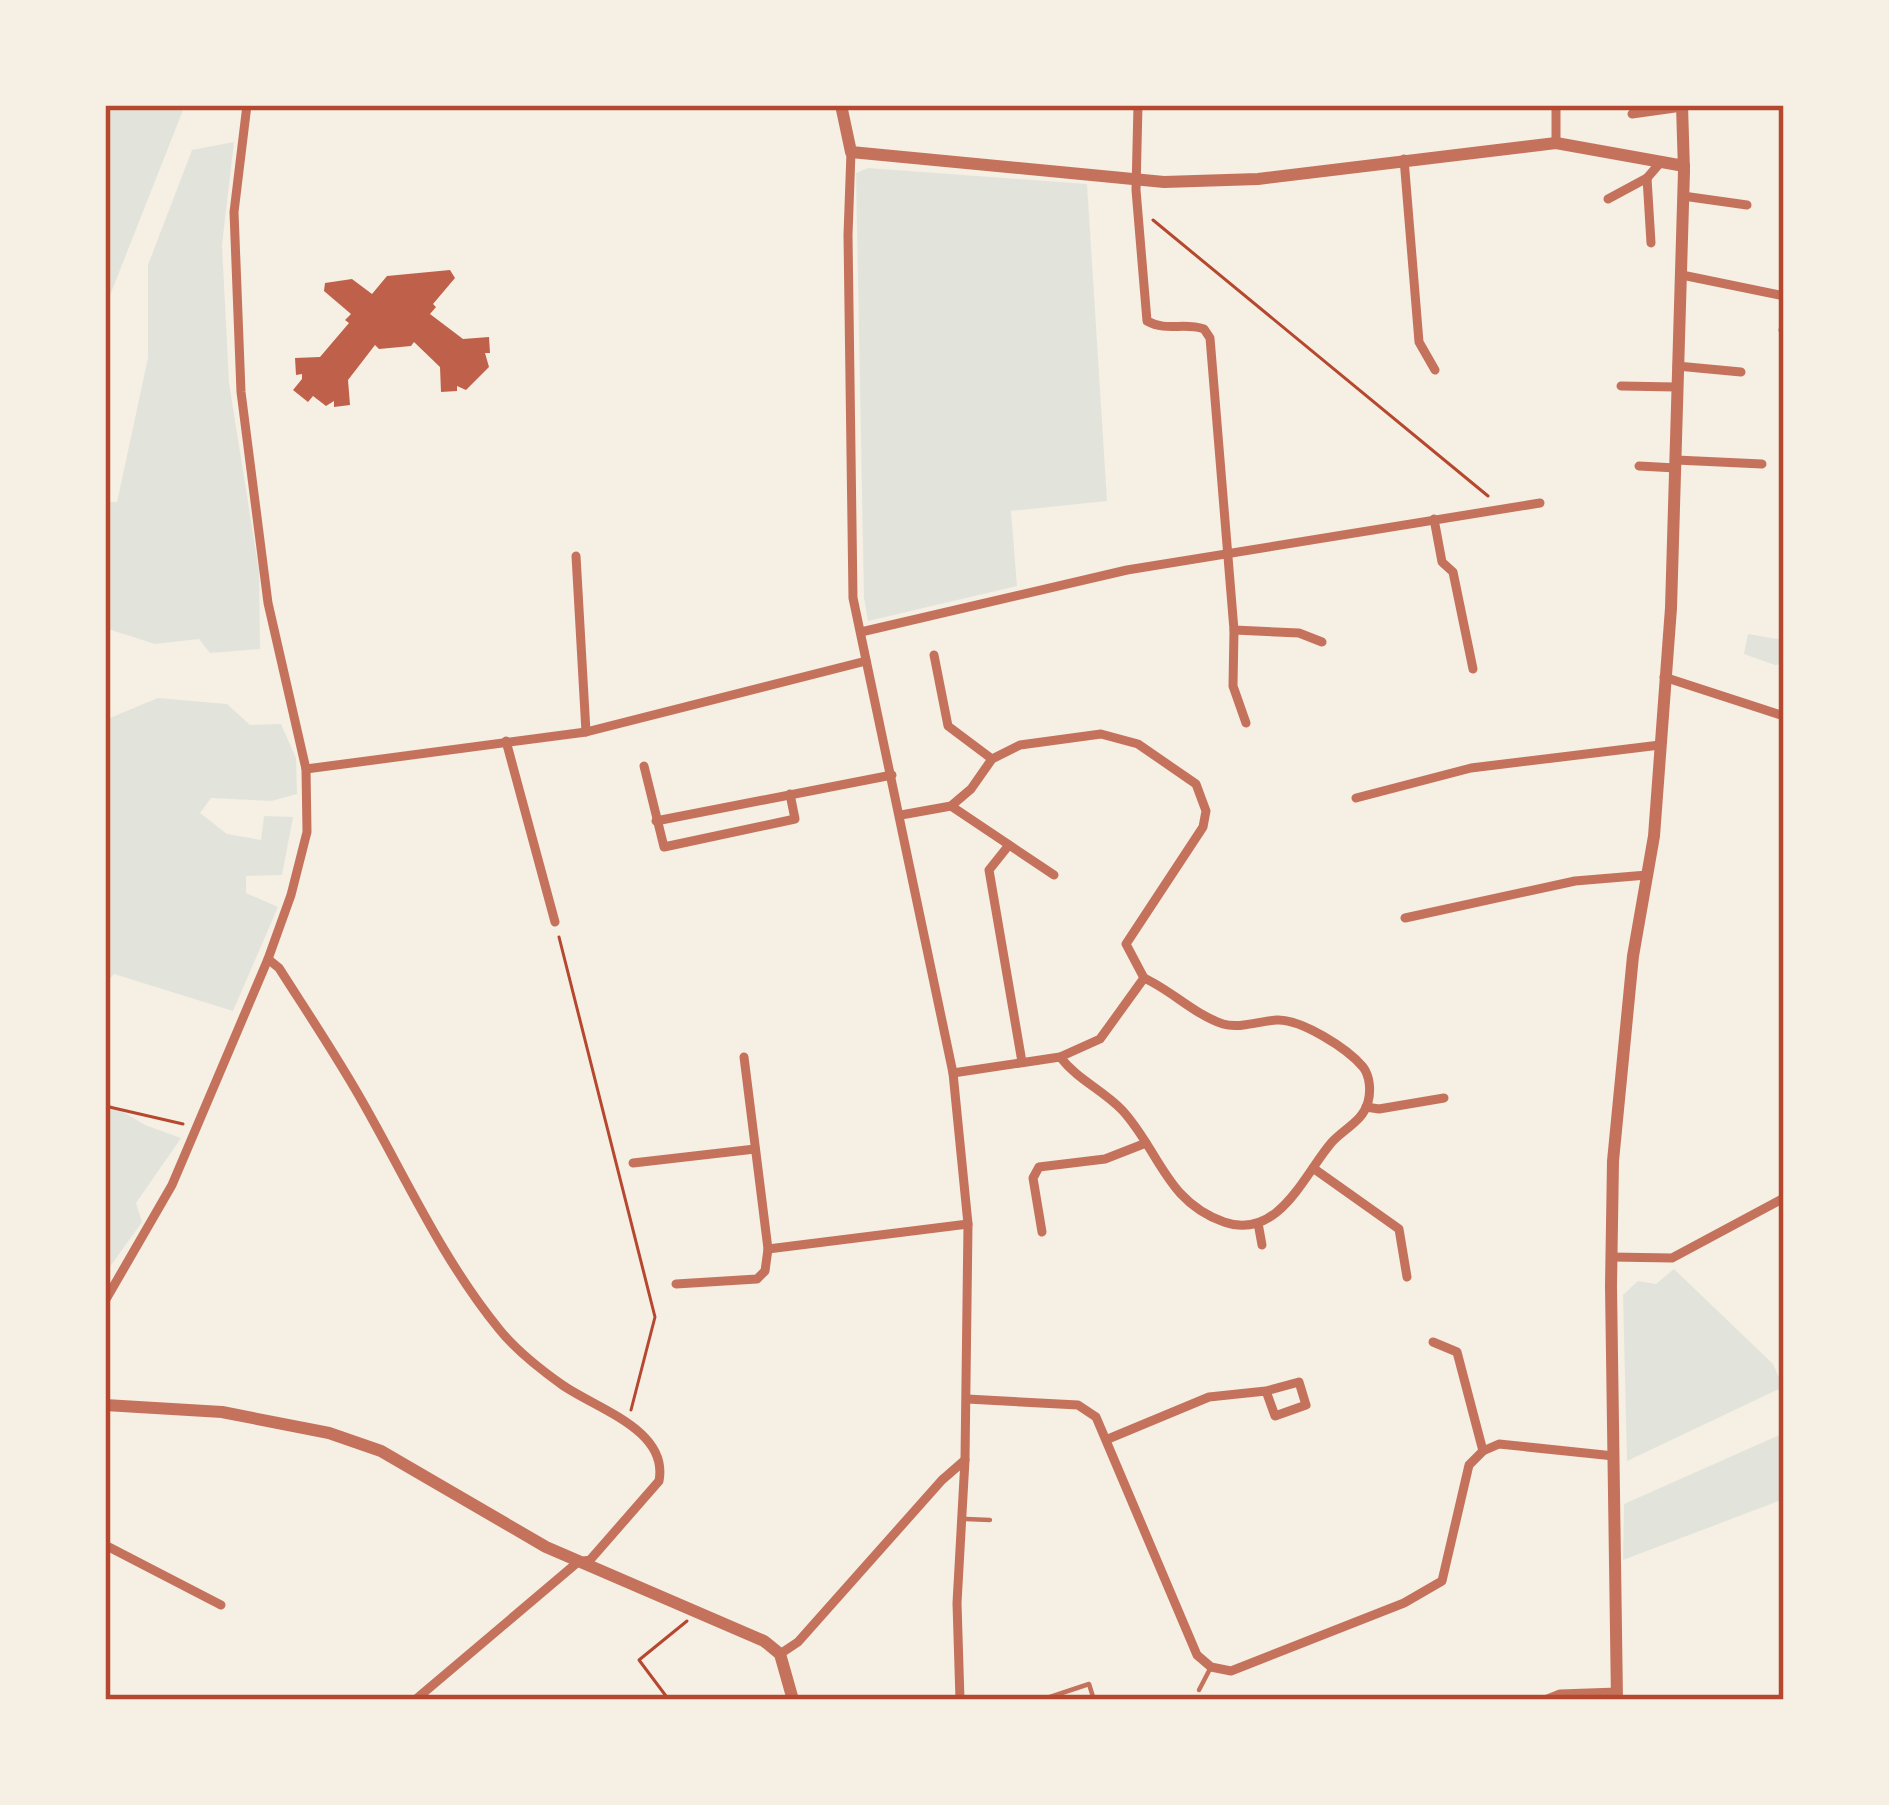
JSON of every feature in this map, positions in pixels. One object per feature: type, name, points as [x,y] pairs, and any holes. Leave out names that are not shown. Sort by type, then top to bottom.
[{"type":"street","points":[[105,1300],[172,1186],[268,959],[307,832],[306,770],[268,603],[241,392],[234,212],[247,105]]},
{"type":"street","points":[[841,105],[851,152],[853,598],[953,1073],[968,1224],[967,1399],[958,1541],[960,1700]]},
{"type":"street","points":[[1138,105],[1136,180],[1147,321],[1161,329],[1204,328],[1210,338],[1234,630],[1233,686],[1246,723]]},
{"type":"street","points":[[1556,105],[1556,143]]},
{"type":"street","points":[[1545,1700],[1560,1694],[1617,1696],[1611,1257],[1621,1058],[1648,875],[1660,745],[1676,464],[1684,166],[1682,106],[1632,114]]},
{"type":"street","points":[[851,152],[1196,183],[1556,143],[1684,166]]},
{"type":"street","points":[[1404,159],[1419,342],[1435,370]]},
{"type":"street","points":[[1608,199],[1647,178],[1660,163]]},
{"type":"street","points":[[1647,178],[1651,243]]},
{"type":"street","points":[[1683,196],[1747,206]]},
{"type":"street","points":[[1682,275],[1784,296]]},
{"type":"street","points":[[1677,366],[1741,372]]},
{"type":"street","points":[[1621,386],[1676,388]]},
{"type":"street","points":[[1639,466],[1762,464]]},
{"type":"street","points":[[861,632],[1127,569],[1540,503]]},
{"type":"street","points":[[1434,519],[1442,562],[1453,572],[1472,669]]},
{"type":"street","points":[[576,556],[586,732]]},
{"type":"street","points":[[1234,630],[1299,633],[1322,642]]},
{"type":"street","points":[[934,655],[948,726],[992,759]]},
{"type":"street","points":[[306,770],[586,732],[866,661]]},
{"type":"street","points":[[1664,677],[1784,716]]},
{"type":"street","points":[[901,815],[951,806],[971,789],[992,759],[1020,745],[1101,734],[1138,745],[1196,784],[1206,811],[1202,827],[1126,944],[1144,978],[1224,1024],[1281,1020],[1305,1024],[1363,1068],[1370,1082],[1362,1117],[1334,1140],[1284,1207],[1258,1223],[1228,1224],[1193,1206],[1166,1180],[1120,1108],[1074,1075],[1060,1057]]},
{"type":"street","points":[[506,741],[555,922]]},
{"type":"street","points":[[1356,798],[1471,768],[1660,745]]},
{"type":"street","points":[[644,766],[664,847],[795,819],[790,794]]},
{"type":"street","points":[[656,821],[892,775]]},
{"type":"street","points":[[951,806],[1054,875]]},
{"type":"street","points":[[1009,845],[989,870],[1022,1062]]},
{"type":"street","points":[[1405,918],[1575,881],[1648,875]]},
{"type":"street","points":[[268,959],[279,968],[362,1100],[439,1245],[501,1333],[562,1385],[628,1424],[652,1445],[661,1472],[659,1481],[590,1560],[578,1562],[427,1695],[415,1700]]},
{"type":"street","points":[[953,1073],[1060,1057],[1100,1040],[1144,978]]},
{"type":"street","points":[[676,1284],[758,1279],[765,1271],[768,1249],[743,1057]]},
{"type":"street","points":[[1366,1107],[1444,1098]]},
{"type":"street","points":[[1042,1232],[1033,1178],[1039,1167],[1105,1159],[1145,1143]]},
{"type":"street","points":[[633,1163],[754,1149]]},
{"type":"street","points":[[1313,1168],[1399,1228],[1407,1277]]},
{"type":"street","points":[[1611,1257],[1672,1258],[1784,1198]]},
{"type":"street","points":[[1258,1223],[1262,1245]]},
{"type":"street","points":[[768,1249],[968,1224]]},
{"type":"street","points":[[1433,1342],[1457,1352],[1483,1450]]},
{"type":"street","points":[[1108,1439],[1209,1397],[1299,1382],[1306,1405],[1275,1415],[1266,1391]]},
{"type":"street","points":[[967,1399],[1078,1405],[1096,1417],[1197,1655],[1211,1667],[1231,1671],[1428,1592],[1442,1581],[1469,1465],[1483,1450],[1499,1444],[1614,1456]]},
{"type":"street","points":[[105,1405],[190,1408],[329,1433],[381,1451],[578,1562],[764,1641],[780,1654],[793,1700]]},
{"type":"street","points":[[780,1654],[797,1642],[965,1460]]},
{"type":"street","points":[[105,1545],[221,1605]]},
{"type":"lane","points":[[963,1519],[990,1520]]},
{"type":"lane","points":[[1198,1690],[1211,1667]]},
{"type":"lane","points":[[1041,1700],[1089,1684],[1094,1700]]},
{"type":"path","points":[[1138,207],[1502,508]]},
{"type":"path","points":[[555,922],[655,1317],[628,1424]]},
{"type":"path","points":[[105,1106],[196,1128]]},
{"type":"path","points":[[669,1700],[639,1660],[697,1613]]},
{"type":"shaded area","points":[[105,105],[185,105],[105,308]]},
{"type":"shaded area","points":[[234,142],[222,245],[229,383],[259,571],[260,649],[210,653],[199,639],[155,644],[105,628],[105,502],[117,502],[148,358],[148,265],[192,150]]},
{"type":"shaded area","points":[[868,168],[1087,184],[1107,501],[1011,511],[1017,586],[868,621],[856,173]]},
{"type":"shaded area","points":[[1748,634],[1784,636],[1784,664],[1744,654]]},
{"type":"shaded area","points":[[158,698],[227,704],[250,725],[281,724],[296,758],[297,794],[271,801],[211,798],[200,813],[227,834],[261,840],[264,816],[293,817],[282,875],[246,876],[246,893],[278,907],[233,1011],[114,974],[105,984],[105,720]]},
{"type":"shaded area","points":[[105,1101],[145,1125],[181,1138],[136,1203],[142,1222],[109,1268],[105,1267]]},
{"type":"shaded area","points":[[1674,1269],[1773,1364],[1783,1387],[1627,1461],[1623,1295],[1638,1281],[1656,1284]]},
{"type":"shaded area","points":[[1784,1433],[1784,1499],[1623,1560],[1624,1504]]},
{"type":"building","points":[[450,270],[455,278],[430,314],[463,339],[489,337],[490,353],[485,353],[489,367],[466,390],[457,386],[457,391],[441,392],[440,367],[414,342],[379,349],[375,345],[348,380],[350,405],[334,407],[334,401],[326,406],[313,396],[308,402],[293,390],[302,379],[302,374],[296,375],[295,358],[320,357],[349,323],[345,320],[351,314],[324,291],[325,283],[352,279],[372,294],[387,276]]}]
